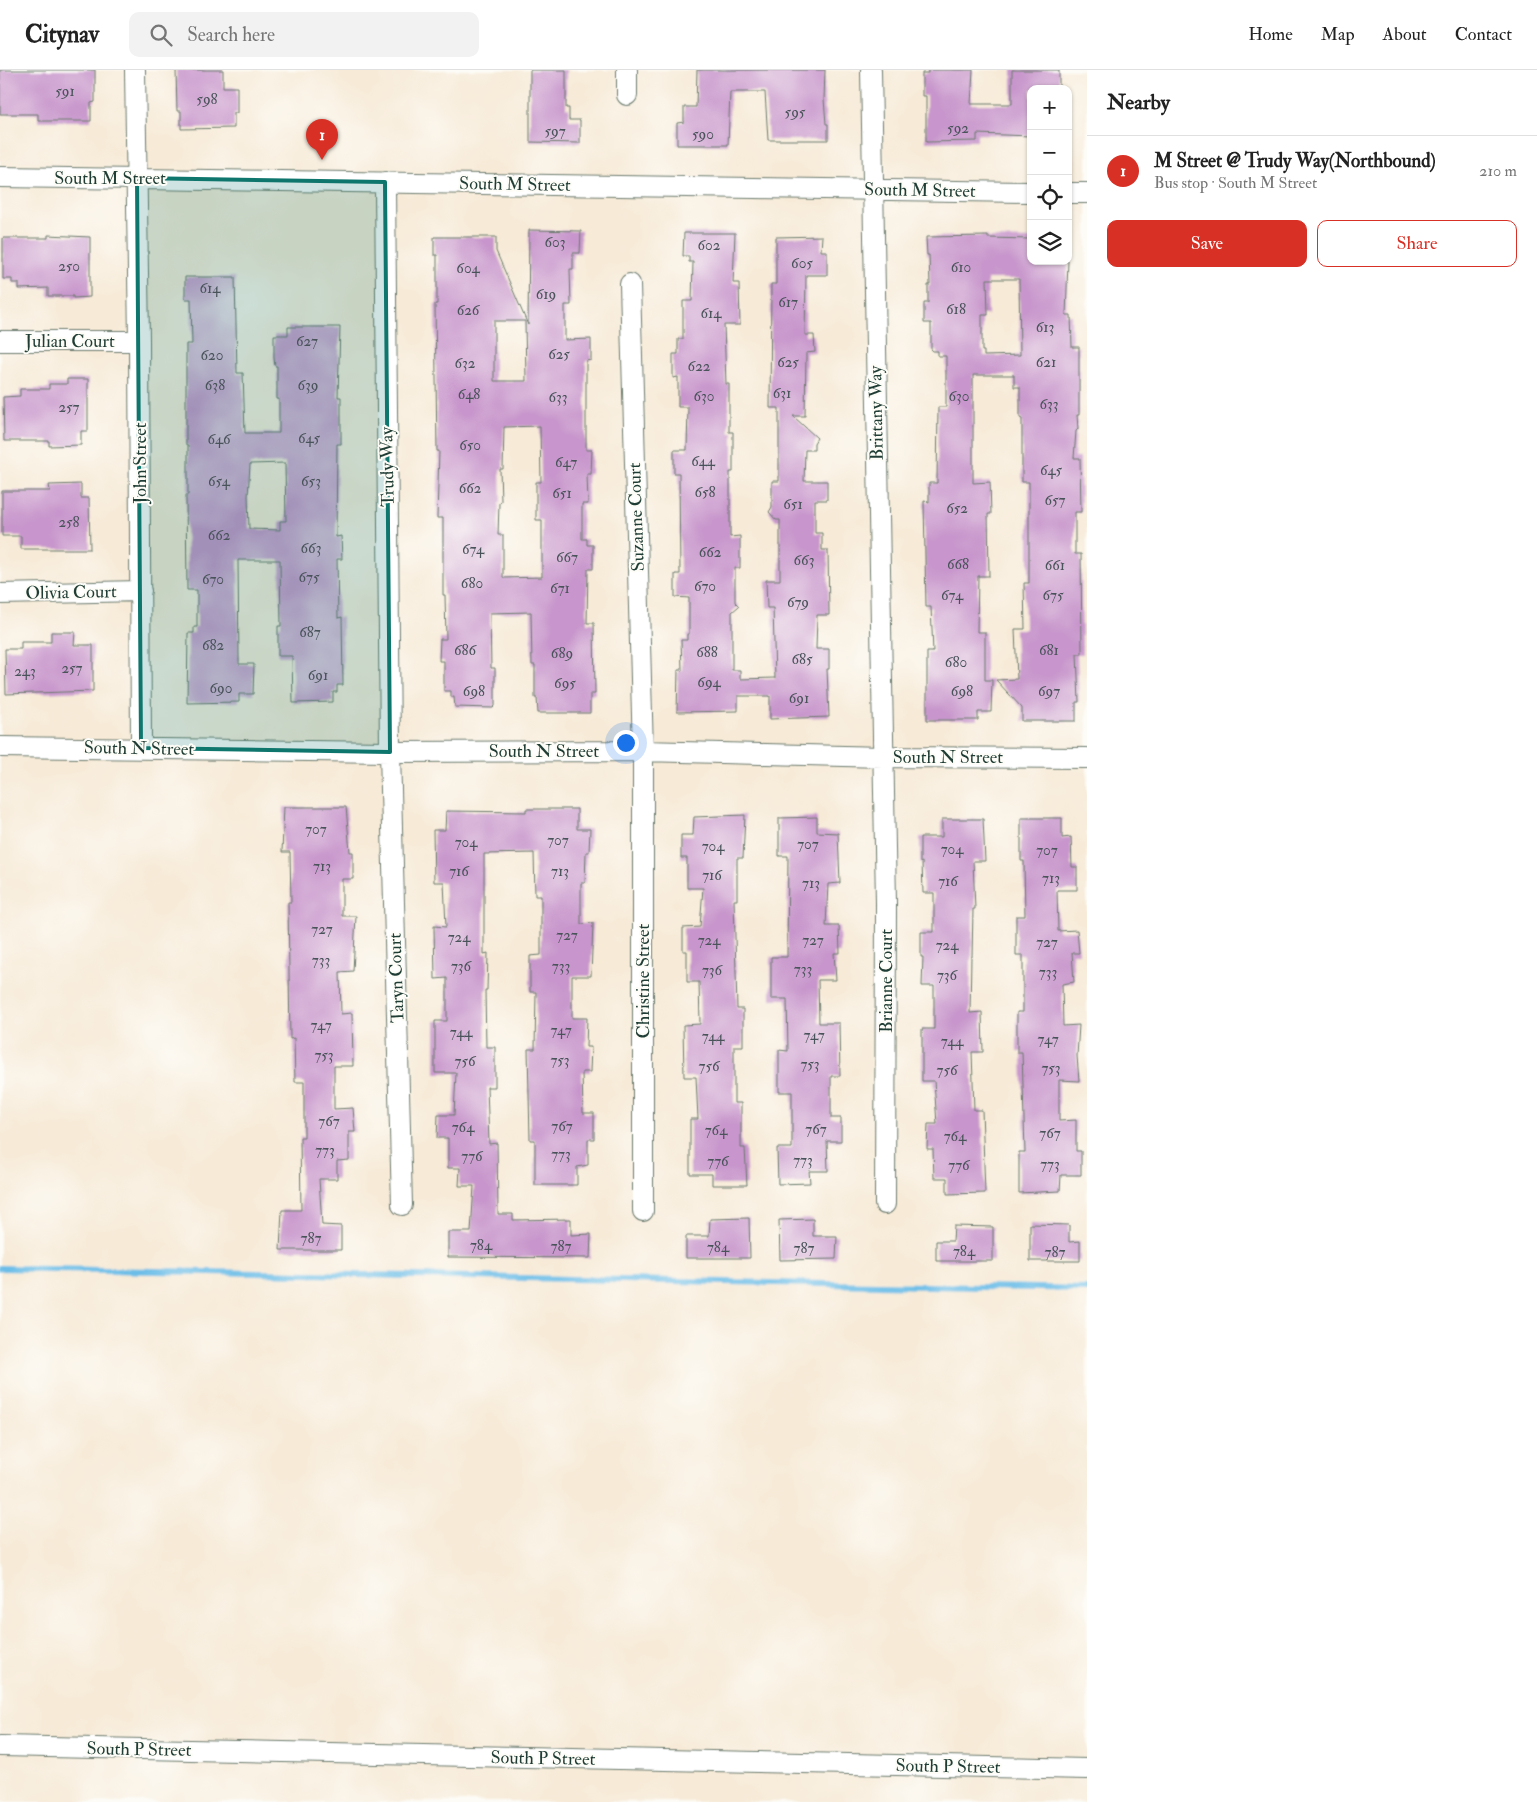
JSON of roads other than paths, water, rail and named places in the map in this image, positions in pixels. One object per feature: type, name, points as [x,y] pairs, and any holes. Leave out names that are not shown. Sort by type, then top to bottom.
[{"type":"street","name":"John Street","points":[[134,70],[139,341],[141,748]]},
{"type":"street","points":[[627,70],[627,95]]},
{"type":"street","name":"Brittany Way","points":[[871,70],[883,757]]},
{"type":"street","name":"South M Street","points":[[0,177],[1027,192]]},
{"type":"street","name":"Trudy Way","points":[[385,182],[390,752]]},
{"type":"street","points":[[1072,193],[1087,193]]},
{"type":"street","name":"Suzanne Court","points":[[630,284],[643,751]]},
{"type":"street","name":"Julian Court","points":[[0,340],[139,341]]},
{"type":"street","name":"Olivia Court","points":[[0,594],[141,591]]},
{"type":"street","name":"South N Street","points":[[0,747],[390,752],[643,751],[883,757],[1087,758]]},
{"type":"street","name":"Christine Street","points":[[643,751],[643,1210]]},
{"type":"street","name":"Taryn Court","points":[[390,752],[402,1205]]},
{"type":"street","name":"Brianne Court","points":[[883,757],[886,903],[885,1204]]},
{"type":"street","name":"South P Street","points":[[0,1746],[1087,1769]]},
{"type":"waterway","points":[[0,1268],[1087,1289]]},
{"type":"place","name":"M Street @ Trudy Way(Northbound)","points":[[322,160]]}]
